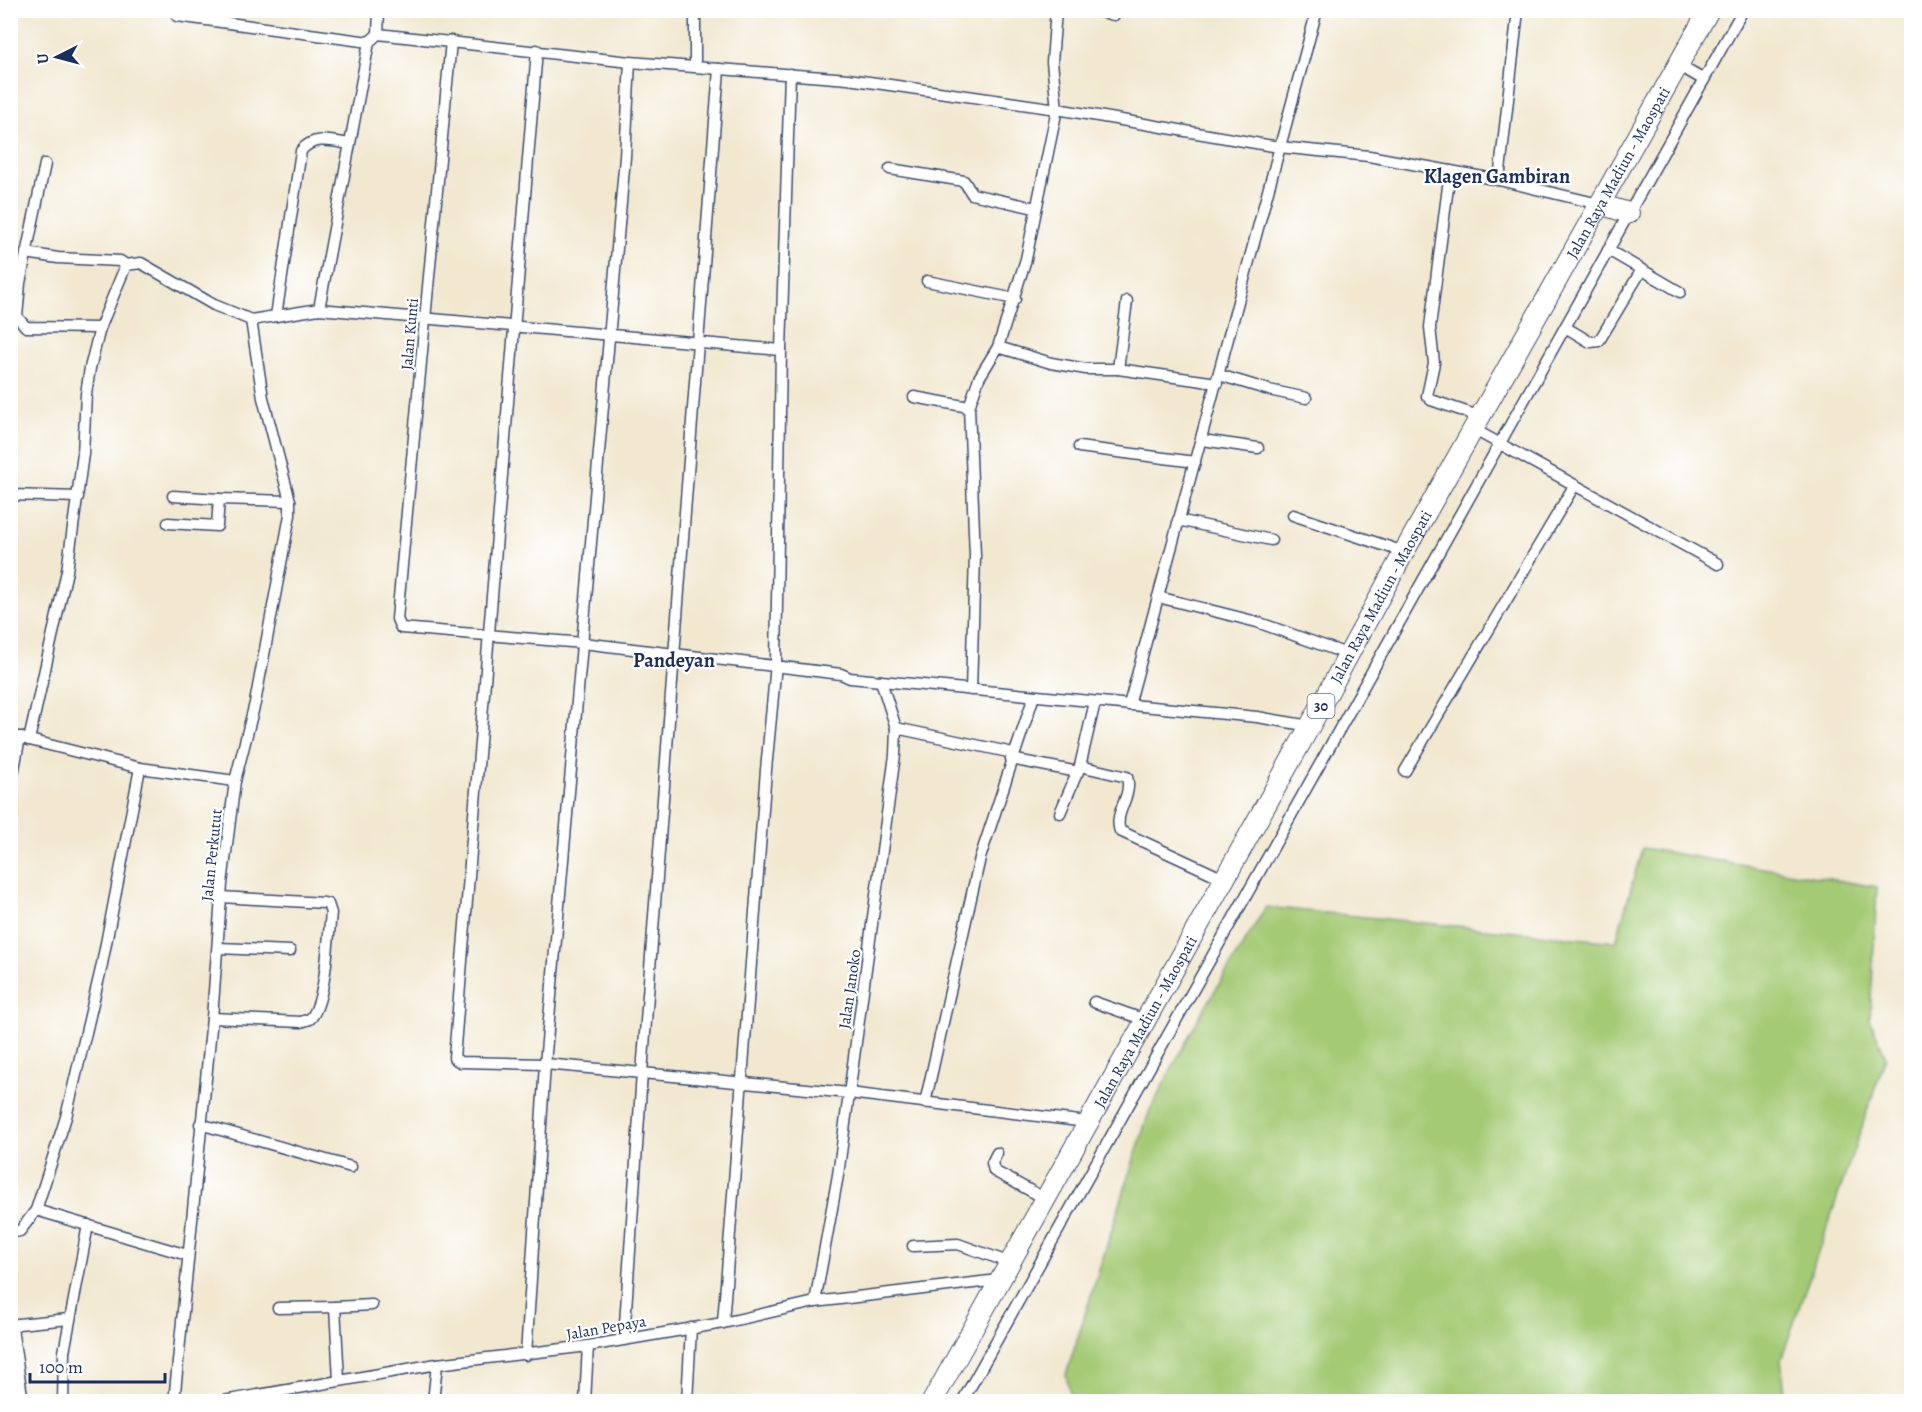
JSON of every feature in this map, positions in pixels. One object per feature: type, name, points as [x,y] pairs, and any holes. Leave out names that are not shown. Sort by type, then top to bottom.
[{"type":"highway","name":"Jalan Raya Madiun - Maospati","points":[[932,1401],[1310,726],[1347,654],[1709,10]]},
{"type":"highway","points":[[1599,204],[1629,213]]},
{"type":"street","points":[[319,309],[369,42],[378,34],[379,10]]},
{"type":"street","points":[[695,10],[695,66]]},
{"type":"street","points":[[971,690],[975,555],[969,407],[979,378],[998,346],[1026,259],[1057,109],[1052,62],[1056,10]]},
{"type":"street","points":[[1092,10],[1114,15]]},
{"type":"street","points":[[1129,705],[1317,10]]},
{"type":"street","points":[[1499,180],[1518,10]]},
{"type":"street","points":[[962,1401],[1184,1009],[1326,751],[1501,445],[1564,327],[1743,10]]},
{"type":"street","points":[[177,16],[369,42]]},
{"type":"street","points":[[378,34],[630,62],[848,79],[1057,109],[1279,147],[1369,156],[1499,180],[1599,204]]},
{"type":"street","name":"Jalan Kunti","points":[[451,41],[397,619],[401,628],[491,633]]},
{"type":"street","points":[[537,50],[491,633],[454,1058],[468,1062],[545,1064],[642,1072],[849,1093],[1087,1122]]},
{"type":"street","points":[[526,1355],[545,1064],[625,157],[630,62]]},
{"type":"street","points":[[1678,65],[1704,80]]},
{"type":"street","points":[[624,1339],[642,1072],[700,344],[719,69]]},
{"type":"street","points":[[723,1323],[776,664],[781,350],[790,74]]},
{"type":"street","points":[[276,316],[301,151],[318,141],[349,144]]},
{"type":"street","points":[[45,164],[26,253],[15,283],[17,317],[22,325],[100,328]]},
{"type":"street","points":[[890,169],[964,181],[972,194],[1035,208]]},
{"type":"street","points":[[1450,171],[1430,327],[1434,363],[1427,396],[1477,423],[1501,445],[1718,564]]},
{"type":"street","points":[[1608,250],[1680,292]]},
{"type":"street","points":[[26,253],[57,258],[120,261],[126,265],[141,263],[214,305],[251,320],[319,309],[514,329],[781,350]]},
{"type":"street","points":[[10,790],[20,737],[67,570],[78,497],[86,394],[100,328],[126,265]]},
{"type":"street","points":[[1564,327],[1590,342],[1599,341],[1641,270]]},
{"type":"street","points":[[927,281],[1015,299]]},
{"type":"street","points":[[1118,369],[1127,301]]},
{"type":"street","name":"Jalan Perkutut","points":[[174,1401],[234,781],[255,703],[288,534],[290,501],[263,398],[251,320]]},
{"type":"street","points":[[998,346],[1051,363],[1086,369],[1118,369],[1218,379],[1306,398]]},
{"type":"street","points":[[914,397],[969,407]]},
{"type":"street","points":[[1202,440],[1258,448]]},
{"type":"street","points":[[1079,447],[1195,462]]},
{"type":"street","points":[[1405,771],[1574,486]]},
{"type":"street","points":[[10,495],[78,497]]},
{"type":"street","points":[[173,496],[290,501]]},
{"type":"street","points":[[168,523],[217,526],[219,499]]},
{"type":"street","points":[[1293,515],[1404,552]]},
{"type":"street","points":[[1178,520],[1271,540]]},
{"type":"street","points":[[1158,597],[1257,622],[1347,654]]},
{"type":"street","points":[[491,633],[776,664],[880,681],[1257,717],[1310,726]]},
{"type":"street","name":"Jalan Janoko","points":[[815,1302],[849,1093],[895,750],[896,728],[880,681]]},
{"type":"street","points":[[925,1103],[980,858],[1012,756],[1034,696]]},
{"type":"street","points":[[1060,813],[1079,769],[1095,702]]},
{"type":"street","points":[[896,728],[1012,756],[1127,777],[1130,787],[1117,822],[1120,831],[1224,879]]},
{"type":"street","points":[[20,737],[140,768],[234,781]]},
{"type":"street","points":[[10,1233],[20,1231],[36,1210],[66,1117],[101,969],[140,768]]},
{"type":"street","points":[[212,1018],[301,1022],[310,1020],[316,1010],[320,992],[331,913],[328,904],[324,903],[221,897]]},
{"type":"street","points":[[218,948],[290,951]]},
{"type":"street","points":[[1094,1002],[1145,1020]]},
{"type":"street","points":[[200,1124],[351,1167]]},
{"type":"street","points":[[997,1153],[992,1163],[994,1171],[1044,1198]]},
{"type":"street","points":[[36,1210],[187,1255]]},
{"type":"street","points":[[63,1401],[63,1352],[88,1225]]},
{"type":"street","points":[[914,1246],[966,1245],[1008,1262]]},
{"type":"street","name":"Jalan Pepaya","points":[[218,1401],[437,1364],[588,1346],[723,1323],[815,1302],[998,1280]]},
{"type":"street","points":[[278,1308],[372,1305]]},
{"type":"street","points":[[334,1307],[339,1380]]},
{"type":"street","points":[[22,1401],[12,1328],[18,1324],[69,1319]]},
{"type":"street","points":[[687,1401],[691,1328]]},
{"type":"street","points":[[585,1401],[588,1346]]},
{"type":"street","points":[[433,1401],[437,1364]]},
{"type":"green space","points":[[1642,848],[1877,887],[1870,1020],[1886,1057],[1781,1360],[1786,1401],[1072,1401],[1066,1375],[1149,1112],[1199,1017],[1266,907],[1616,942]]},
{"type":"district","name":"Klagen Gambiran","points":[[1497,176]]},
{"type":"district","name":"Pandeyan","points":[[674,660]]}]
